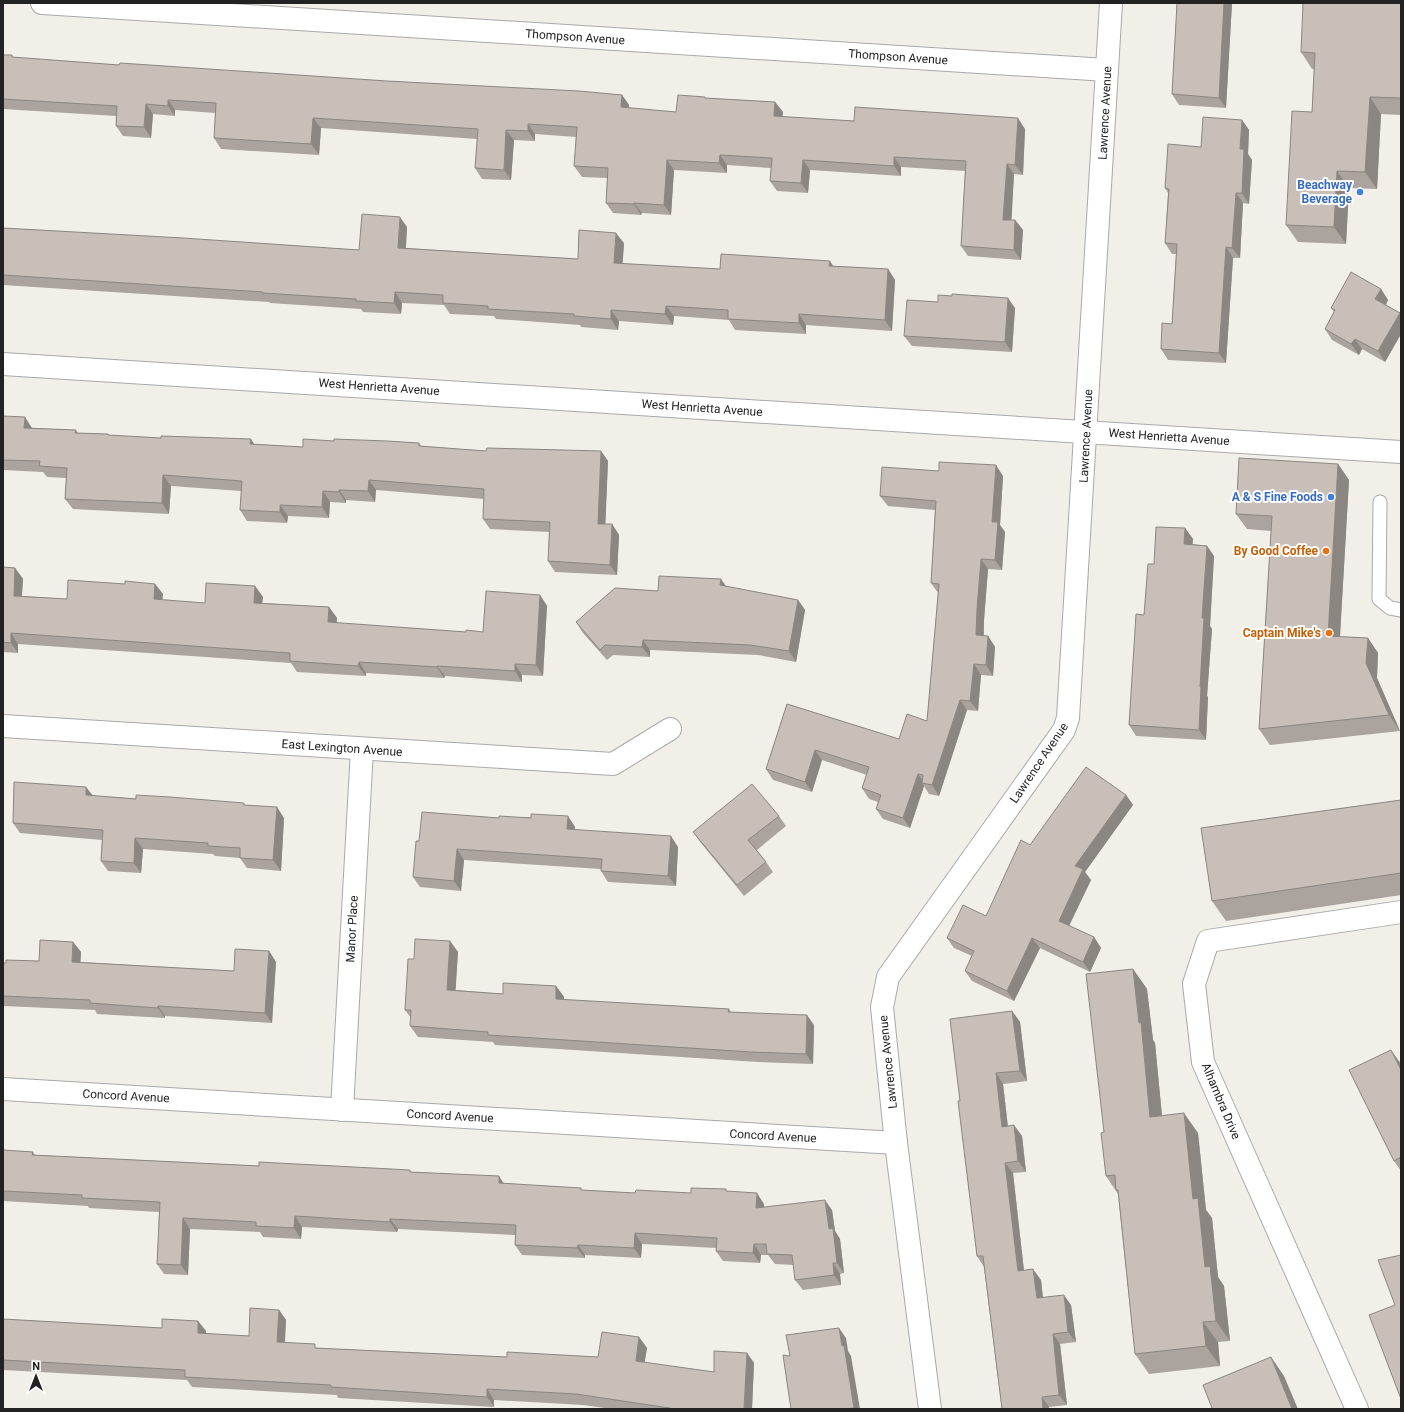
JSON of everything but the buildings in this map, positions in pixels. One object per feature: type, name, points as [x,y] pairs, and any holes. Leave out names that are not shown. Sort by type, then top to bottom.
[{"type":"street","name":"Thompson Avenue","points":[[42,3],[1107,70]]},
{"type":"street","name":"Lawrence Avenue","points":[[930,1409],[896,1143],[882,1007],[888,977],[1064,730],[1068,718],[1111,3]]},
{"type":"street","name":"West Henrietta Avenue","points":[[3,364],[1401,452]]},
{"type":"street","name":"East Lexington Avenue","points":[[3,726],[612,764],[670,729]]},
{"type":"street","name":"Manor Place","points":[[342,1110],[362,749]]},
{"type":"street","name":"Alhambra Drive","points":[[1357,1409],[1203,1062],[1194,984],[1208,941],[1401,912]]},
{"type":"street","name":"Concord Avenue","points":[[3,1089],[896,1143]]},
{"type":"lane","points":[[1380,502],[1379,599],[1390,608],[1401,610]]},
{"type":"place","name":"Beachway Beverage","points":[[1360,192]]},
{"type":"place","name":"A & S Fine Foods","points":[[1331,497]]},
{"type":"place","name":"By Good Coffee","points":[[1326,551]]},
{"type":"place","name":"Captain Mike's","points":[[1329,633]]}]
